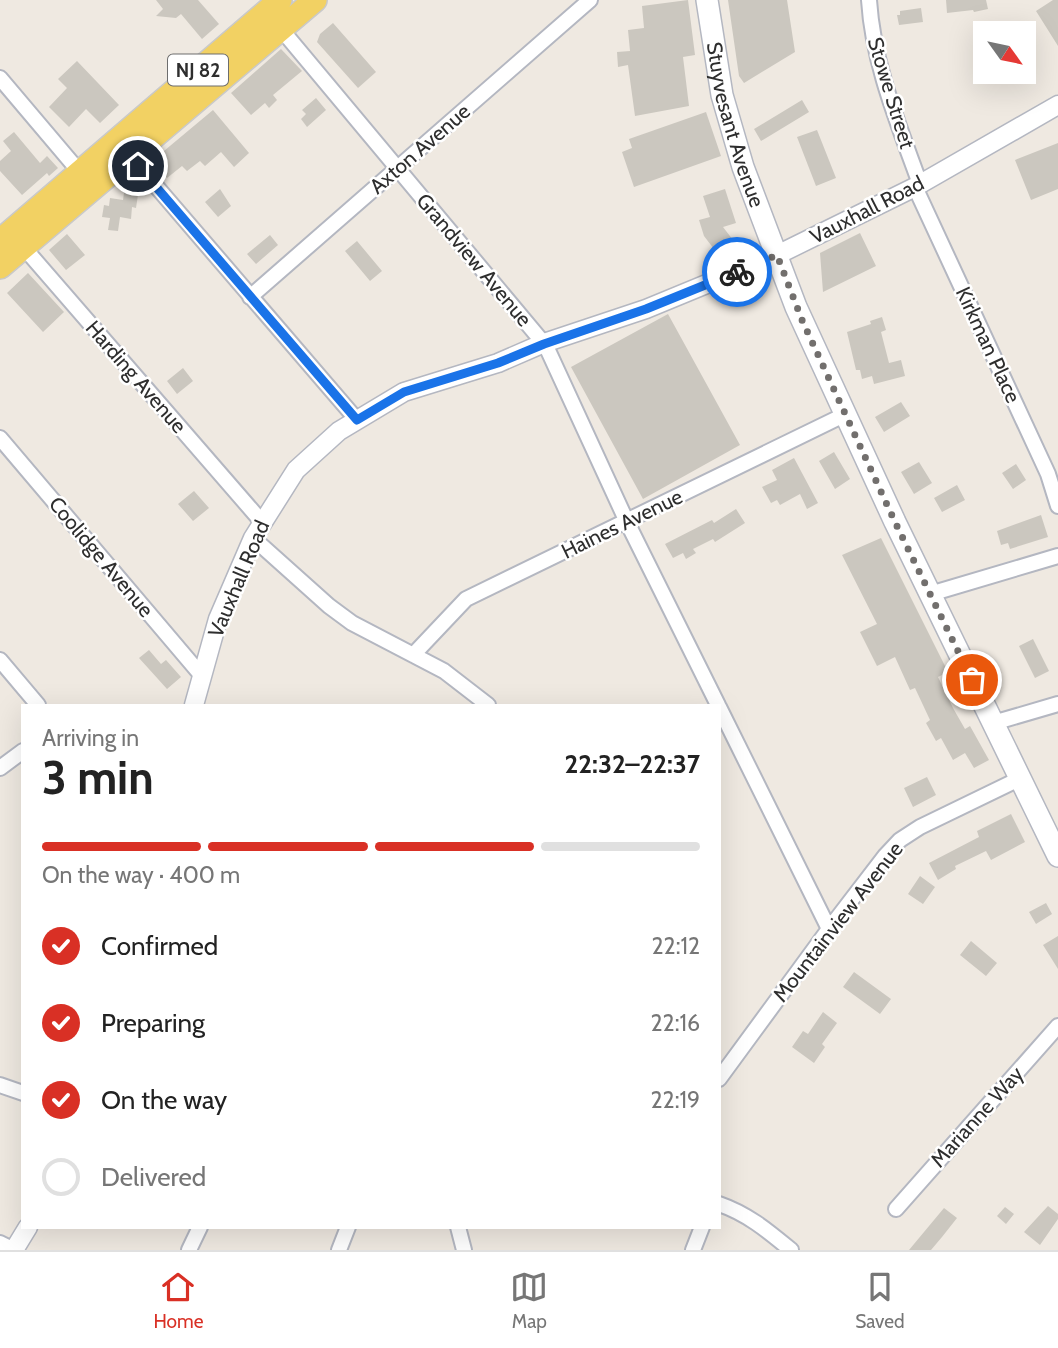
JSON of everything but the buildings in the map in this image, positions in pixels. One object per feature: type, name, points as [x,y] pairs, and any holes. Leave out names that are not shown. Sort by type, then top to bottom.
[{"type":"main road","name":"NJ 82","points":[[0,267],[11,240],[123,148],[280,0]]},
{"type":"main road","name":"NJ 82","points":[[123,148],[281,29],[315,0]]},
{"type":"main road","name":"Stuyvesant Avenue","points":[[707,0],[722,95],[743,167],[796,307],[930,594],[1057,852]]},
{"type":"street","name":"Axton Avenue","points":[[250,297],[590,0]]},
{"type":"street","name":"Stowe Street","points":[[869,0],[883,82],[917,185]]},
{"type":"street","name":"Grandview Avenue","points":[[281,29],[544,344],[718,704]]},
{"type":"street","points":[[0,78],[87,179]]},
{"type":"street","name":"Vauxhall Road","points":[[194,704],[218,620],[257,530],[296,470],[339,430],[404,392],[498,363],[646,309],[777,255],[917,185],[1058,104]]},
{"type":"street","points":[[123,148],[357,420]]},
{"type":"street","name":"Kirkman Place","points":[[917,185],[1048,474],[1058,506]]},
{"type":"street","name":"Harding Avenue","points":[[11,240],[257,530],[329,606],[352,622],[444,671],[487,704]]},
{"type":"street","name":"Haines Avenue","points":[[413,655],[466,599],[846,414]]},
{"type":"street","name":"Coolidge Avenue","points":[[0,438],[202,676]]},
{"type":"street","points":[[930,594],[1058,556]]},
{"type":"street","points":[[0,660],[37,704]]},
{"type":"street","points":[[993,723],[1058,704]]},
{"type":"street","name":"Grandview Avenue","points":[[721,710],[829,929]]},
{"type":"street","points":[[0,768],[21,752]]},
{"type":"street","name":"Mountainview Avenue","points":[[725,1061],[900,840],[1021,778]]},
{"type":"street","name":"Marianne Way","points":[[896,1209],[1058,1026]]},
{"type":"street","points":[[0,1086],[21,1092]]},
{"type":"street","points":[[721,1205],[738,1210],[762,1225],[791,1250]]},
{"type":"street","points":[[0,1243],[14,1250],[27,1229]]},
{"type":"street","points":[[189,1250],[199,1229]]},
{"type":"street","points":[[339,1250],[347,1229]]},
{"type":"street","points":[[459,1229],[464,1250]]},
{"type":"street","points":[[693,1250],[701,1229]]},
{"type":"way so far","points":[[737,272],[777,255],[796,307],[895,522],[972,680]]},
{"type":"route","points":[[138,166],[357,420],[404,392],[498,363],[646,309],[737,272]]}]
